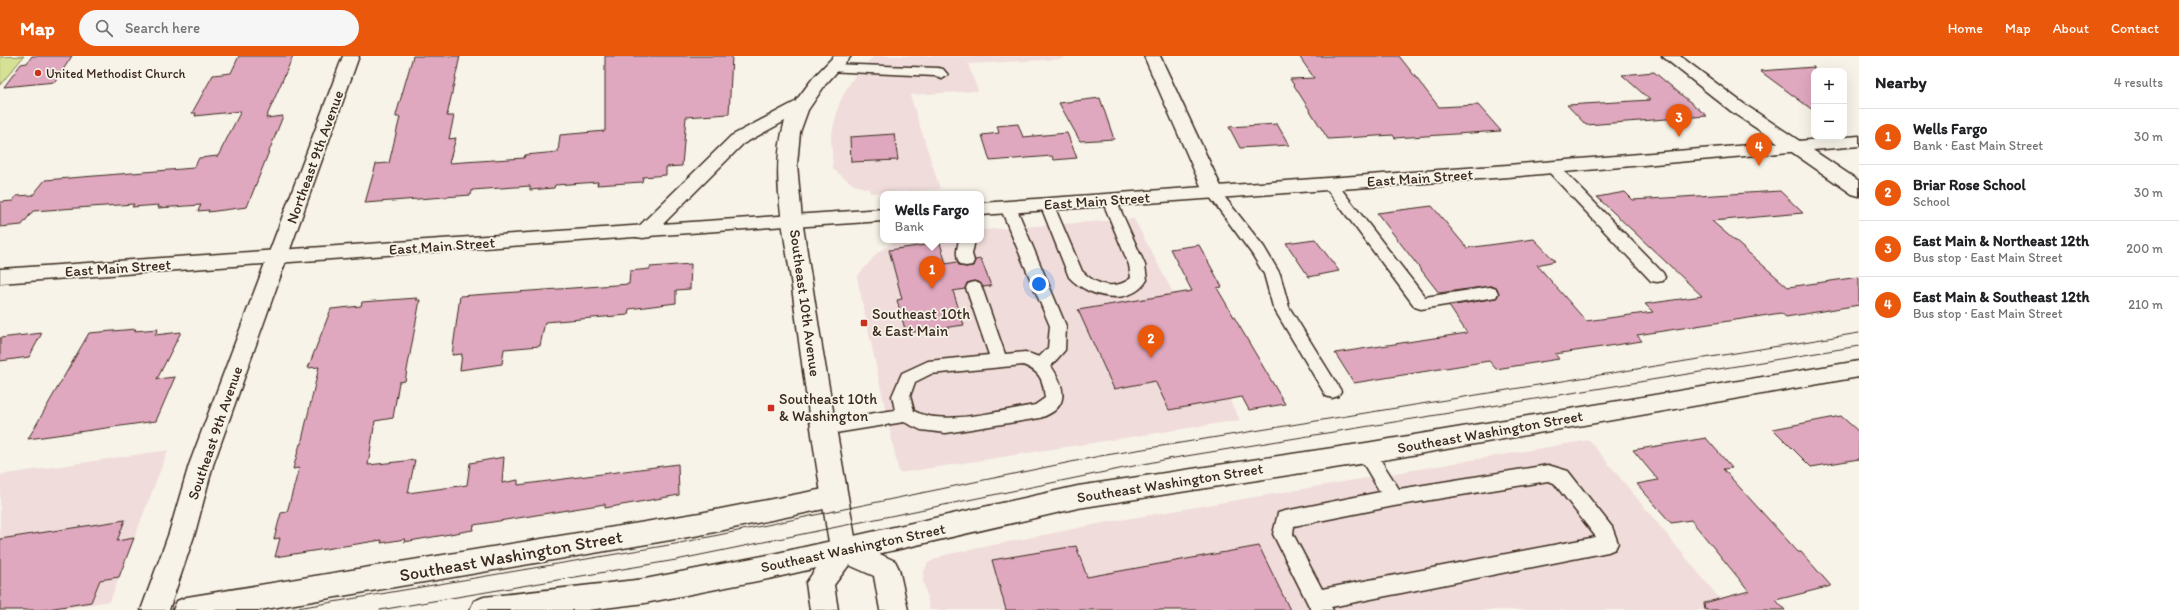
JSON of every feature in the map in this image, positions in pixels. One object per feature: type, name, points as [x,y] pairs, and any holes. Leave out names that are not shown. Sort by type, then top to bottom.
[{"type":"main road","name":"Northeast 9th Avenue","points":[[278,257],[351,56]]},
{"type":"main road","points":[[643,232],[737,140],[801,106],[831,68],[843,56]]},
{"type":"main road","points":[[1152,56],[1214,193]]},
{"type":"main road","points":[[1670,56],[1738,108],[1859,190]]},
{"type":"main road","name":"Southeast 10th Avenue","points":[[801,106],[794,120],[788,152],[793,221],[823,428],[844,550]]},
{"type":"main road","name":"East Main Street","points":[[984,209],[1552,167],[1859,141]]},
{"type":"main road","name":"East Main Street","points":[[0,276],[880,215]]},
{"type":"main road","name":"Southeast 9th Avenue","points":[[155,610],[182,533],[201,465],[278,257]]},
{"type":"main road","name":"Southeast Washington Street","points":[[484,610],[645,591],[844,550],[1078,497],[1366,453],[1859,369]]},
{"type":"main road","name":"Southeast Washington Street","points":[[187,610],[700,524],[834,498]]},
{"type":"main road","points":[[824,610],[820,583],[844,550],[886,569],[894,610]]},
{"type":"lane","points":[[831,68],[938,72],[942,75]]},
{"type":"lane","points":[[1552,167],[1657,277]]},
{"type":"lane","points":[[1330,184],[1421,303],[1490,293]]},
{"type":"lane","points":[[1214,193],[1269,268],[1277,288],[1281,307],[1332,391]]},
{"type":"lane","points":[[1048,204],[1075,273],[1080,281],[1090,287],[1100,290],[1114,290],[1133,286],[1139,280],[1136,265],[1109,200]]},
{"type":"lane","points":[[1008,207],[1058,326],[1056,350],[1041,365]]},
{"type":"lane","points":[[966,243],[964,254],[966,261]]},
{"type":"lane","points":[[974,288],[998,360]]},
{"type":"lane","points":[[823,428],[906,415],[921,423],[946,426],[1040,411],[1054,401],[1052,381],[1041,365],[1025,358],[928,368],[908,378],[901,396],[906,415]]},
{"type":"lane","points":[[1366,453],[1394,498]]},
{"type":"lane","points":[[1548,473],[1561,478],[1606,533],[1608,543],[1320,605],[1283,534],[1285,519],[1394,498],[1548,473]]},
{"type":"shaded area","points":[[874,56],[1062,56],[1063,59],[968,64],[978,91],[910,95],[940,189],[880,191],[880,192],[870,193],[869,189],[854,185],[833,169],[831,137],[839,104],[848,86],[858,72]]},
{"type":"shaded area","points":[[1134,219],[1240,420],[899,473],[857,277],[878,252],[893,243],[984,243],[984,230]]},
{"type":"shaded area","points":[[1589,440],[1729,610],[930,610],[923,580],[924,572],[928,563],[944,555],[1103,523]]},
{"type":"shaded area","points":[[168,450],[110,601],[56,610],[0,610],[0,475]]},
{"type":"green space","points":[[24,56],[0,85],[0,57]]},
{"type":"building","name":"United Methodist Church","points":[[32,56],[72,56],[55,82],[4,87],[21,64],[27,63]]},
{"type":"building","points":[[239,56],[293,56],[266,118],[283,116],[247,207],[208,212],[209,210],[198,211],[201,205],[158,208],[159,205],[132,207],[134,204],[33,211],[22,225],[0,227],[0,202],[13,201],[16,196],[33,195],[45,180],[194,168],[199,158],[218,156],[241,111],[195,116],[196,113],[192,113],[213,75],[231,73]]},
{"type":"building","points":[[413,56],[460,56],[447,116],[454,116],[449,139],[456,138],[449,163],[524,158],[525,155],[558,152],[560,135],[605,131],[605,56],[732,56],[729,114],[686,117],[682,166],[666,167],[666,175],[643,177],[642,182],[597,185],[598,182],[555,185],[554,188],[530,190],[530,186],[472,190],[471,195],[365,203],[376,164],[389,163],[400,117],[396,117],[396,115]]},
{"type":"building","points":[[1299,56],[1399,56],[1439,107],[1478,105],[1501,131],[1395,138],[1393,135],[1328,139],[1290,79],[1314,78]]},
{"type":"building","points":[[1814,67],[1811,68],[1811,109],[1760,71]]},
{"type":"building","points":[[1654,72],[1707,116],[1586,125],[1567,105],[1650,100],[1622,75]]},
{"type":"building","points":[[1100,98],[1114,139],[1080,141],[1059,103]]},
{"type":"building","points":[[1018,124],[1023,137],[1067,133],[1077,158],[1054,160],[1052,156],[990,161],[982,135],[999,133],[997,126]]},
{"type":"building","points":[[1277,124],[1289,145],[1240,148],[1229,127]]},
{"type":"building","points":[[894,134],[898,160],[851,162],[850,137]]},
{"type":"building","points":[[1780,191],[1803,213],[1712,221],[1788,287],[1859,277],[1859,305],[1786,317],[1781,313],[1637,335],[1642,341],[1555,354],[1559,359],[1496,369],[1489,361],[1354,383],[1335,353],[1467,333],[1449,306],[1496,298],[1499,294],[1496,288],[1490,286],[1439,293],[1377,213],[1432,206],[1467,248],[1534,239],[1555,261],[1537,265],[1586,321],[1653,312],[1645,304],[1702,296],[1597,197],[1625,192],[1633,200]]},
{"type":"building","points":[[1315,239],[1339,271],[1309,277],[1286,243]]},
{"type":"building","points":[[940,243],[946,264],[957,262],[960,266],[973,266],[975,260],[981,259],[991,286],[983,287],[980,283],[974,281],[967,283],[965,289],[953,291],[964,325],[906,333],[897,300],[902,299],[889,250]]},
{"type":"building","points":[[1199,245],[1222,287],[1217,288],[1285,404],[1249,410],[1242,397],[1169,410],[1155,381],[1114,389],[1078,310],[1192,291],[1170,249]]},
{"type":"building","points":[[691,264],[690,289],[676,290],[676,303],[629,309],[628,315],[545,322],[540,346],[504,349],[502,364],[460,370],[462,354],[452,355],[460,296],[629,284],[630,271],[650,269],[650,267]]},
{"type":"building","points":[[417,298],[416,300],[420,300],[405,381],[399,382],[393,418],[375,421],[368,465],[415,460],[408,493],[467,485],[470,463],[504,457],[502,483],[518,480],[518,485],[678,464],[679,495],[605,508],[605,504],[474,525],[473,530],[404,542],[405,539],[381,543],[382,540],[275,557],[280,538],[274,539],[281,513],[287,512],[299,468],[293,469],[301,444],[319,367],[308,368],[331,309],[361,306],[362,302]]},
{"type":"building","points":[[136,329],[134,331],[158,329],[155,335],[181,332],[157,379],[175,377],[156,421],[28,439],[89,333]]},
{"type":"building","points":[[42,333],[29,357],[0,361],[0,338]]},
{"type":"building","points":[[1841,416],[1859,432],[1859,459],[1811,467],[1773,429]]},
{"type":"building","points":[[1706,438],[1732,468],[1723,469],[1831,586],[1776,600],[1785,610],[1705,610],[1704,603],[1749,591],[1691,520],[1671,523],[1637,484],[1658,480],[1633,450]]},
{"type":"building","points":[[125,520],[117,541],[134,538],[119,577],[100,580],[91,602],[42,610],[0,610],[0,539]]},
{"type":"building","points":[[1076,546],[1087,577],[1259,546],[1290,610],[1006,610],[992,560]]},
{"type":"tram line","points":[[286,610],[675,544],[1100,456],[1859,333]]},
{"type":"tram line","points":[[380,610],[676,560],[1168,459],[1859,346]]},
{"type":"place","name":"United Methodist Church","points":[[38,73]]},
{"type":"place","name":"East Main & Northeast 12th","points":[[1679,137]]},
{"type":"place","name":"East Main & Southeast 12th","points":[[1759,166]]},
{"type":"place","name":"Wells Fargo","points":[[932,289]]},
{"type":"place","name":"Southeast 10th & East Main","points":[[864,323]]},
{"type":"place","name":"Briar Rose School","points":[[1151,358]]},
{"type":"place","name":"Southeast 10th & Washington","points":[[771,408]]}]
